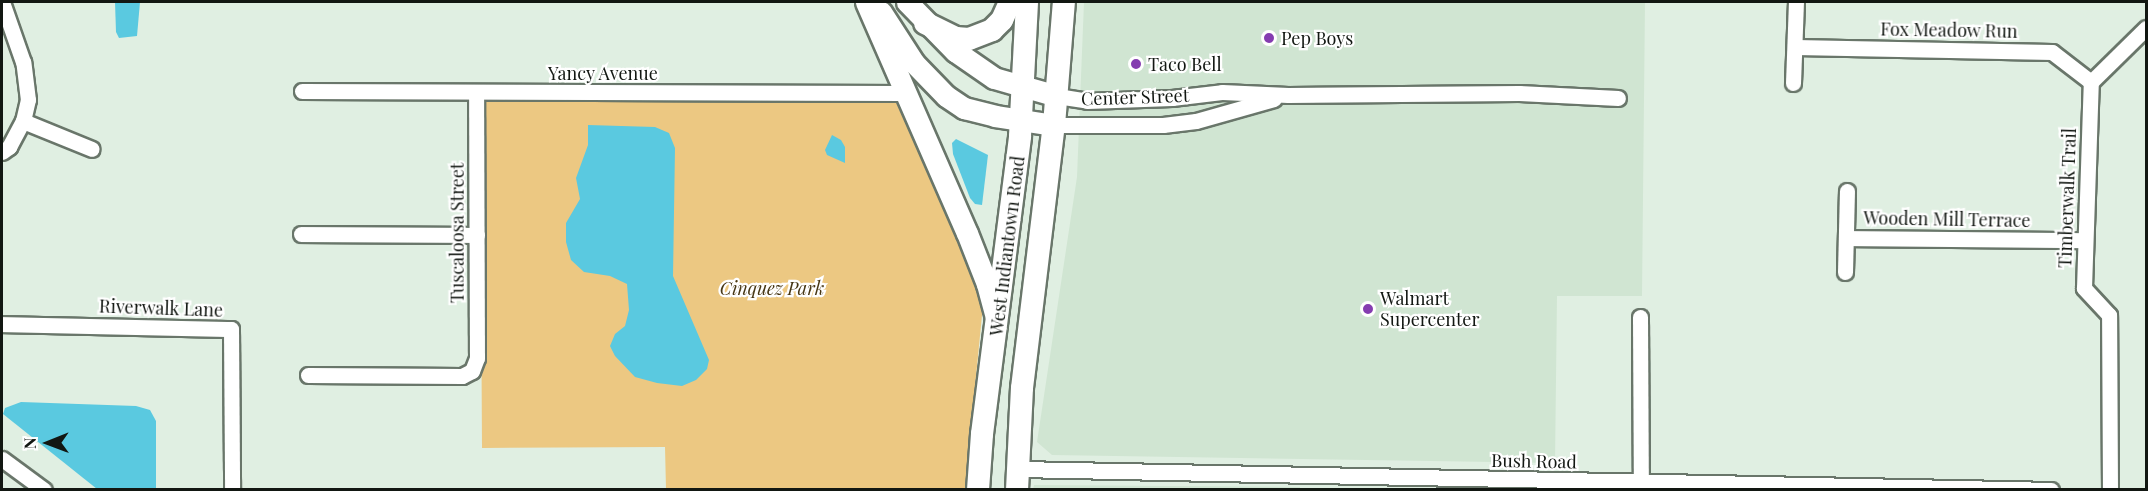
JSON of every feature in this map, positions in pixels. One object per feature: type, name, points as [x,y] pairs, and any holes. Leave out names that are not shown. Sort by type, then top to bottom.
[{"type":"main road","points":[[925,23],[956,38],[969,39],[992,30],[1002,20],[1010,2]]},
{"type":"main road","name":"West Indiantown Road","points":[[978,489],[982,434],[998,324],[1022,122],[1027,2]]},
{"type":"main road","name":"West Indiantown Road","points":[[1017,479],[1025,354],[1054,124],[1064,2]]},
{"type":"street","points":[[2,2],[23,62],[28,100],[22,121],[9,147],[2,152]]},
{"type":"street","points":[[866,2],[971,243],[987,284],[998,324]]},
{"type":"street","points":[[874,2],[914,63],[946,96],[964,108],[1022,122],[1054,124]]},
{"type":"street","name":"Center Street","points":[[907,2],[925,23],[955,51],[994,78],[1024,89],[1087,101],[1172,98],[1222,92],[1288,95],[1519,93],[1618,98]]},
{"type":"street","points":[[1793,83],[1796,2]]},
{"type":"street","points":[[2091,82],[2146,28]]},
{"type":"street","name":"Fox Meadow Run","points":[[1795,47],[2052,52],[2091,82]]},
{"type":"street","name":"Timberwalk Trail","points":[[2091,82],[2083,240],[2084,288],[2109,315],[2110,489]]},
{"type":"street","name":"Yancy Avenue","points":[[302,91],[906,93]]},
{"type":"street","name":"Tuscaloosa Street","points":[[308,375],[462,376],[471,371],[477,358],[476,93]]},
{"type":"street","name":"Center Street","points":[[1054,124],[1174,124],[1196,121],[1288,95]]},
{"type":"street","points":[[22,121],[92,148]]},
{"type":"street","name":"Wooden Mill Terrace","points":[[1845,272],[1847,191]]},
{"type":"street","points":[[301,234],[477,235]]},
{"type":"street","name":"Wooden Mill Terrace","points":[[1846,238],[2083,240]]},
{"type":"street","points":[[1640,318],[1641,482]]},
{"type":"street","name":"Riverwalk Lane","points":[[2,324],[231,329],[232,489]]},
{"type":"street","points":[[2,459],[44,489]]},
{"type":"street","name":"Bush Road","points":[[1017,479],[1400,483],[1641,482],[2051,489]]},
{"type":"shaded area","points":[[1084,2],[1645,2],[1642,296],[1557,296],[1555,463],[1052,455],[1037,442],[1077,177]]},
{"type":"shaded area","points":[[1034,485],[1300,487],[1300,489],[1033,489]]},
{"type":"green space","name":"Cinquez Park","points":[[480,97],[900,98],[968,261],[983,305],[965,489],[666,489],[665,447],[482,448]]},
{"type":"water","points":[[115,2],[140,2],[137,36],[119,38],[116,32]]},
{"type":"water","points":[[588,125],[655,127],[669,133],[675,148],[673,276],[709,360],[707,369],[696,380],[682,386],[635,377],[615,356],[610,346],[615,334],[625,326],[629,310],[627,284],[610,276],[584,272],[571,260],[566,242],[566,223],[580,199],[576,178],[588,145]]},
{"type":"water","points":[[832,135],[841,140],[845,147],[845,163],[827,155],[825,150]]},
{"type":"water","points":[[956,139],[988,155],[982,205],[975,204],[970,198],[953,154],[952,143]]},
{"type":"water","points":[[21,402],[136,406],[150,410],[156,421],[156,489],[97,489],[3,414],[5,408]]},
{"type":"place","name":"Pep Boys","points":[[1269,38]]},
{"type":"place","name":"Taco Bell","points":[[1136,64]]},
{"type":"place","name":"Walmart Supercenter","points":[[1368,309]]}]
